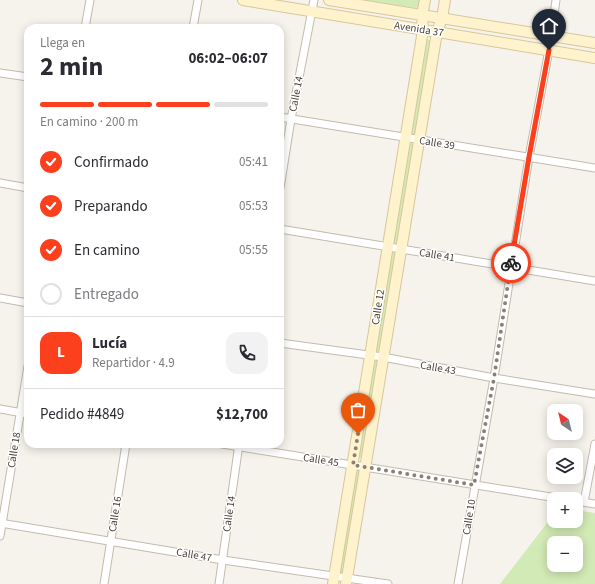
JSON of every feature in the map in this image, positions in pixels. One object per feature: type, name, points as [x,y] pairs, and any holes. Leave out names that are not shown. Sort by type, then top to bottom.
[{"type":"street","points":[[86,24],[90,0]]},
{"type":"street","points":[[194,24],[198,0]]},
{"type":"street","name":"Avenida 37","points":[[243,0],[595,58]]},
{"type":"street","name":"Calle 14","points":[[284,163],[314,0]]},
{"type":"street","name":"Avenida 37","points":[[329,0],[595,43]]},
{"type":"street","name":"Calle 12","points":[[334,580],[423,30],[422,15],[424,0]]},
{"type":"street","name":"Calle 12","points":[[346,581],[437,32],[442,18],[445,0]]},
{"type":"street","name":"Calle 10","points":[[458,584],[474,485],[494,378],[529,157],[549,50],[556,0]]},
{"type":"street","points":[[0,73],[24,76]]},
{"type":"street","name":"Calle 39","points":[[284,118],[595,168]]},
{"type":"street","points":[[0,183],[24,187]]},
{"type":"street","name":"Calle 41","points":[[284,230],[595,281]]},
{"type":"street","points":[[0,298],[24,302]]},
{"type":"street","name":"Calle 43","points":[[284,344],[383,357],[494,378],[595,394]]},
{"type":"street","name":"Calle 18","points":[[0,536],[24,389]]},
{"type":"street","points":[[0,409],[24,413]]},
{"type":"street","points":[[595,444],[584,502],[595,504]]},
{"type":"street","name":"Calle 16","points":[[104,584],[125,448]]},
{"type":"street","name":"Calle 14","points":[[219,584],[238,448]]},
{"type":"street","name":"Calle 45","points":[[255,448],[547,496]]},
{"type":"street","name":"Calle 47","points":[[1,523],[334,580],[388,584]]},
{"type":"green space","points":[[365,0],[421,0],[419,7],[415,8]]},
{"type":"green space","points":[[427,39],[431,41],[415,136],[410,135]]},
{"type":"green space","points":[[411,143],[414,145],[398,243],[393,244],[409,144]]},
{"type":"green space","points":[[392,252],[396,254],[380,350],[377,352],[376,351]]},
{"type":"green space","points":[[374,360],[379,361],[363,457],[358,458]]},
{"type":"green space","points":[[355,469],[362,470],[344,574],[339,574]]},
{"type":"green space","points":[[583,511],[595,513],[595,584],[500,584],[547,523],[547,528],[583,528]]},
{"type":"way so far","points":[[358,434],[353,465],[474,485],[494,378],[511,263]]},
{"type":"route","points":[[511,263],[549,50]]}]
